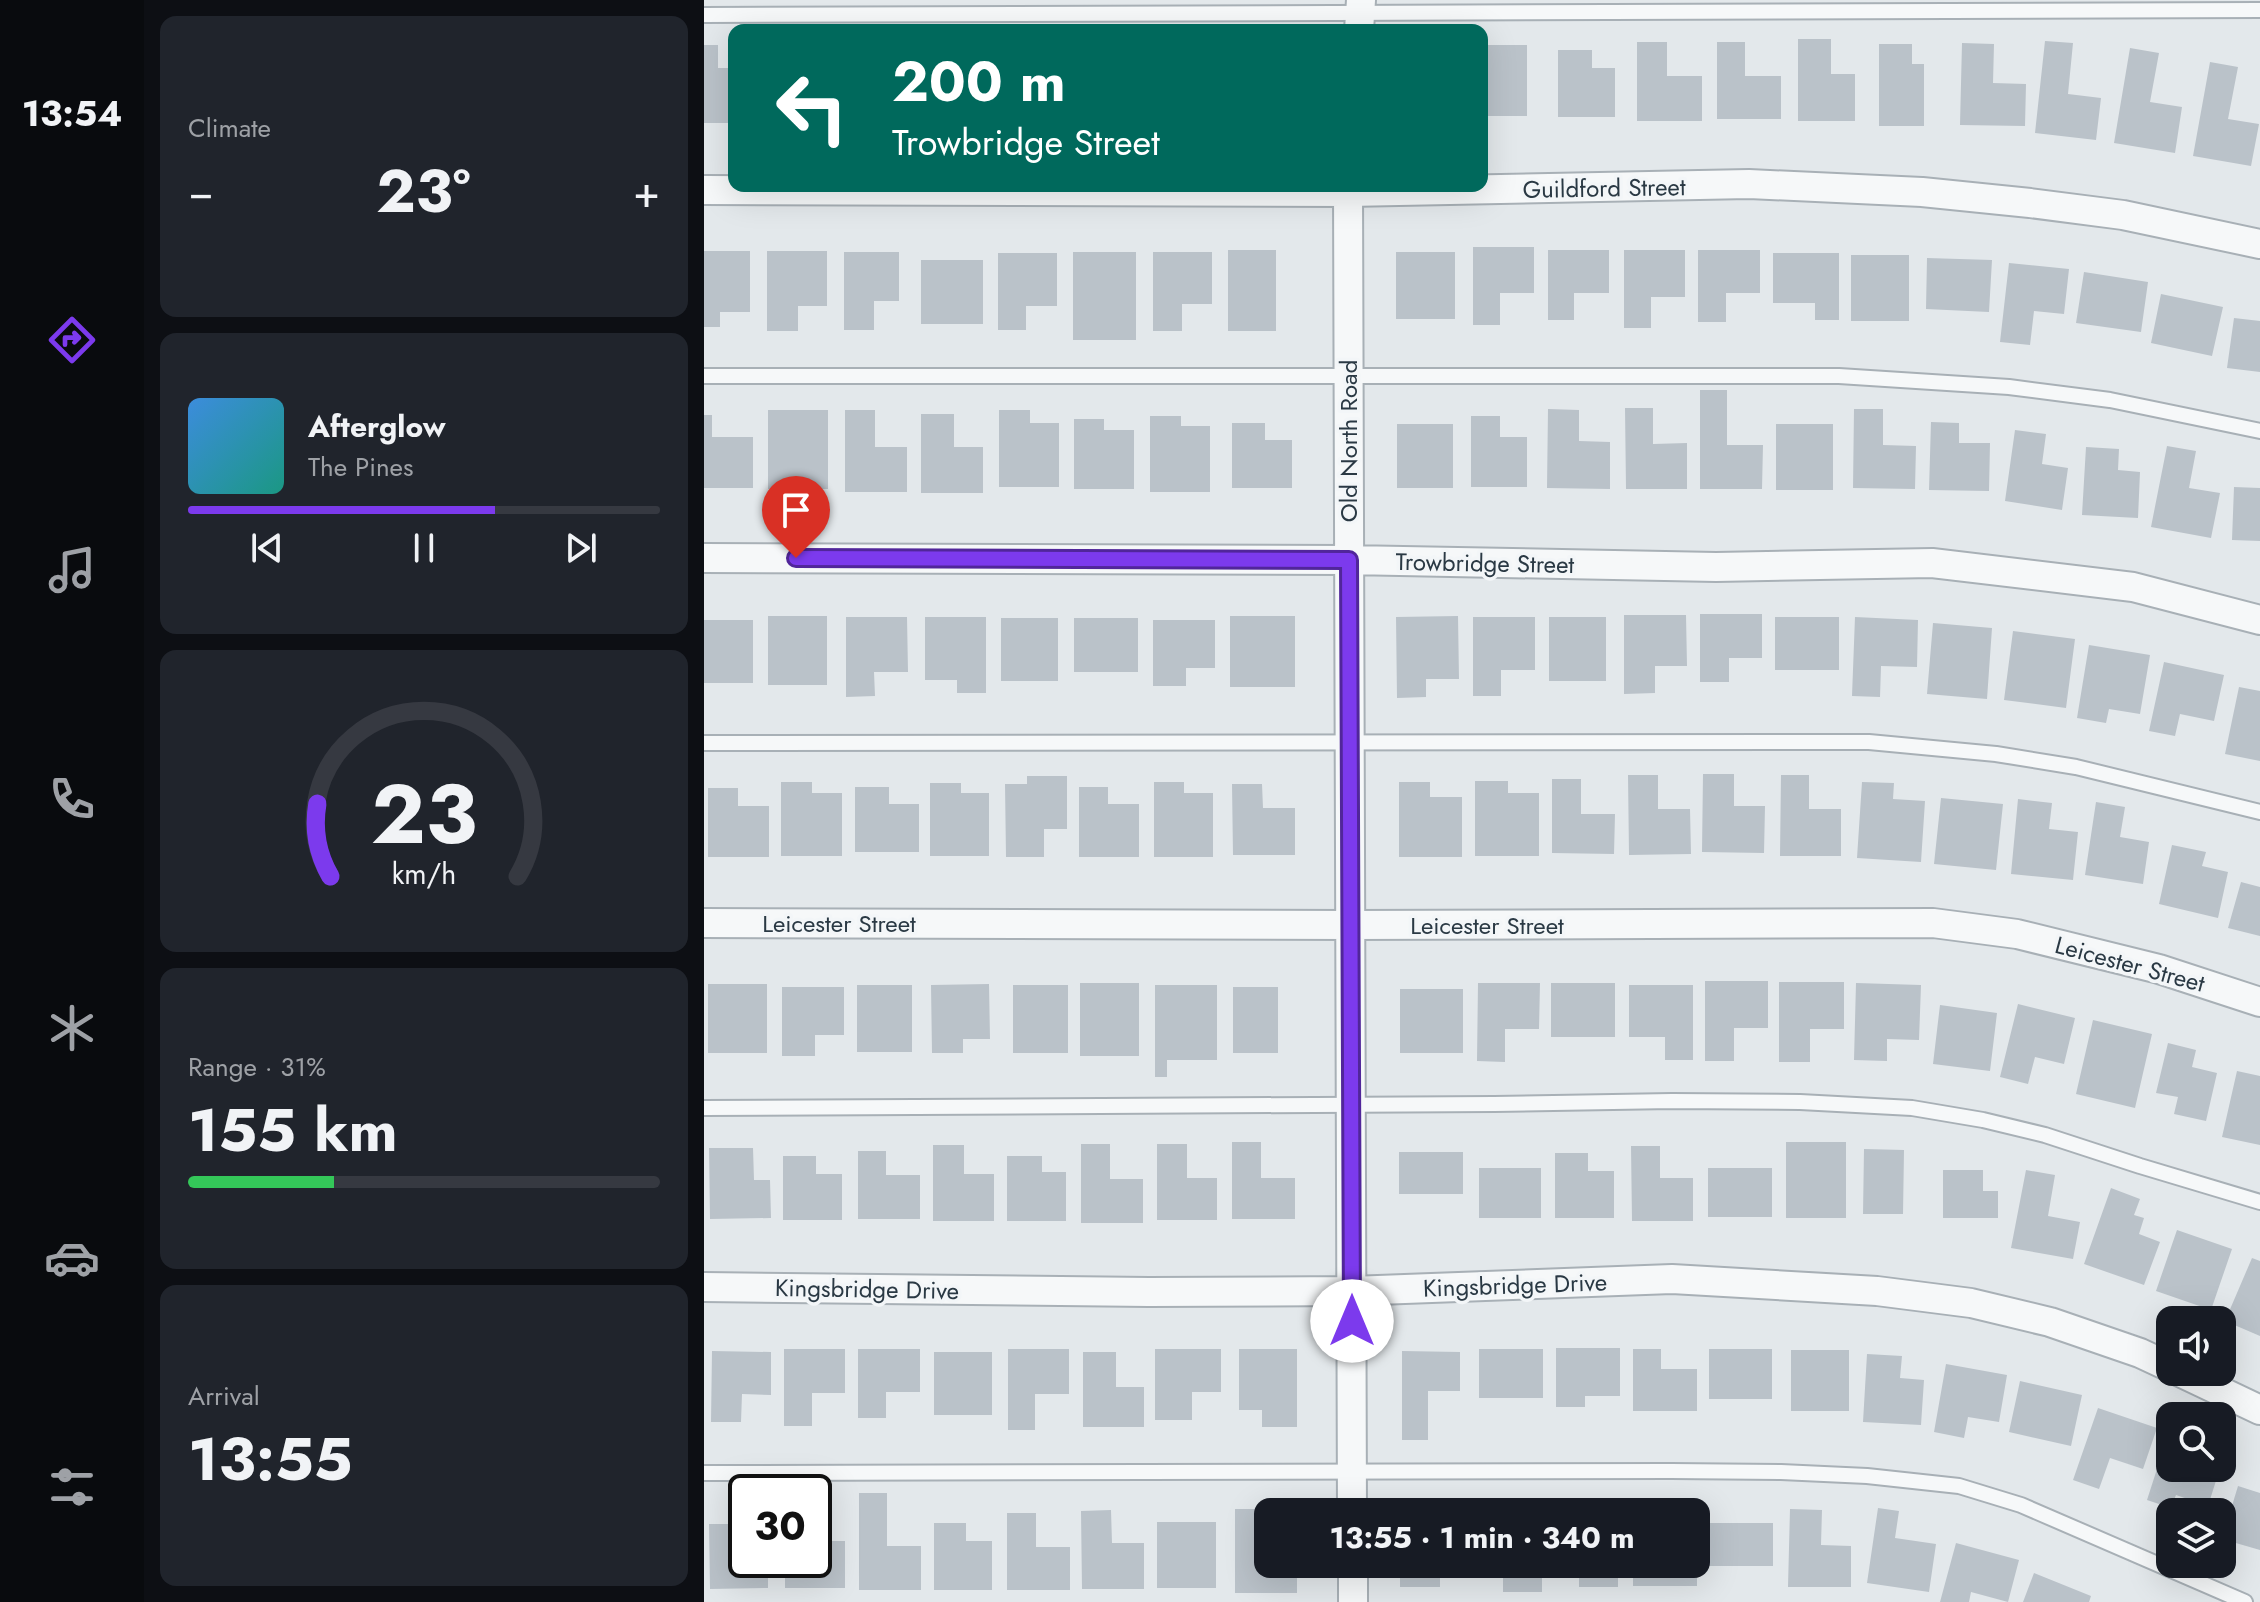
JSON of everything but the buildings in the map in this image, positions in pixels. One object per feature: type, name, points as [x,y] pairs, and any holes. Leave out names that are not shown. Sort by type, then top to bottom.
[{"type":"street","name":"Guildford Street","points":[[1488,187],[1749,184],[1922,192],[2123,215],[2260,244]]},
{"type":"street","name":"Guildford Street","points":[[704,190],[728,190]]},
{"type":"street","name":"Old North Road","points":[[1348,192],[1352,1498]]},
{"type":"street","name":"Trowbridge Street","points":[[704,558],[1349,560],[1716,567],[1932,563],[2133,587],[2260,620]]},
{"type":"street","name":"Leicester Street","points":[[704,923],[1933,923],[2031,937],[2159,969],[2260,1002]]},
{"type":"street","name":"Kingsbridge Drive","points":[[704,1287],[1351,1291],[1672,1279],[1877,1291],[1971,1303],[2050,1322],[2156,1360]]},
{"type":"street","points":[[2209,1386],[2260,1410]]},
{"type":"street","points":[[1353,1578],[1353,1602]]},
{"type":"lane","points":[[704,15],[2260,10]]},
{"type":"lane","points":[[704,376],[1839,376],[2009,387],[2110,400],[2260,431]]},
{"type":"lane","points":[[704,743],[1869,742],[1927,746],[2076,767],[2260,812]]},
{"type":"lane","points":[[704,1108],[1672,1101],[1800,1102],[1912,1108],[2045,1135],[2260,1202]]},
{"type":"lane","points":[[704,1473],[1781,1472],[1867,1476],[1959,1486],[2021,1505],[2245,1602]]},
{"type":"route","points":[[796,558],[1349,560],[1352,1321]]}]
